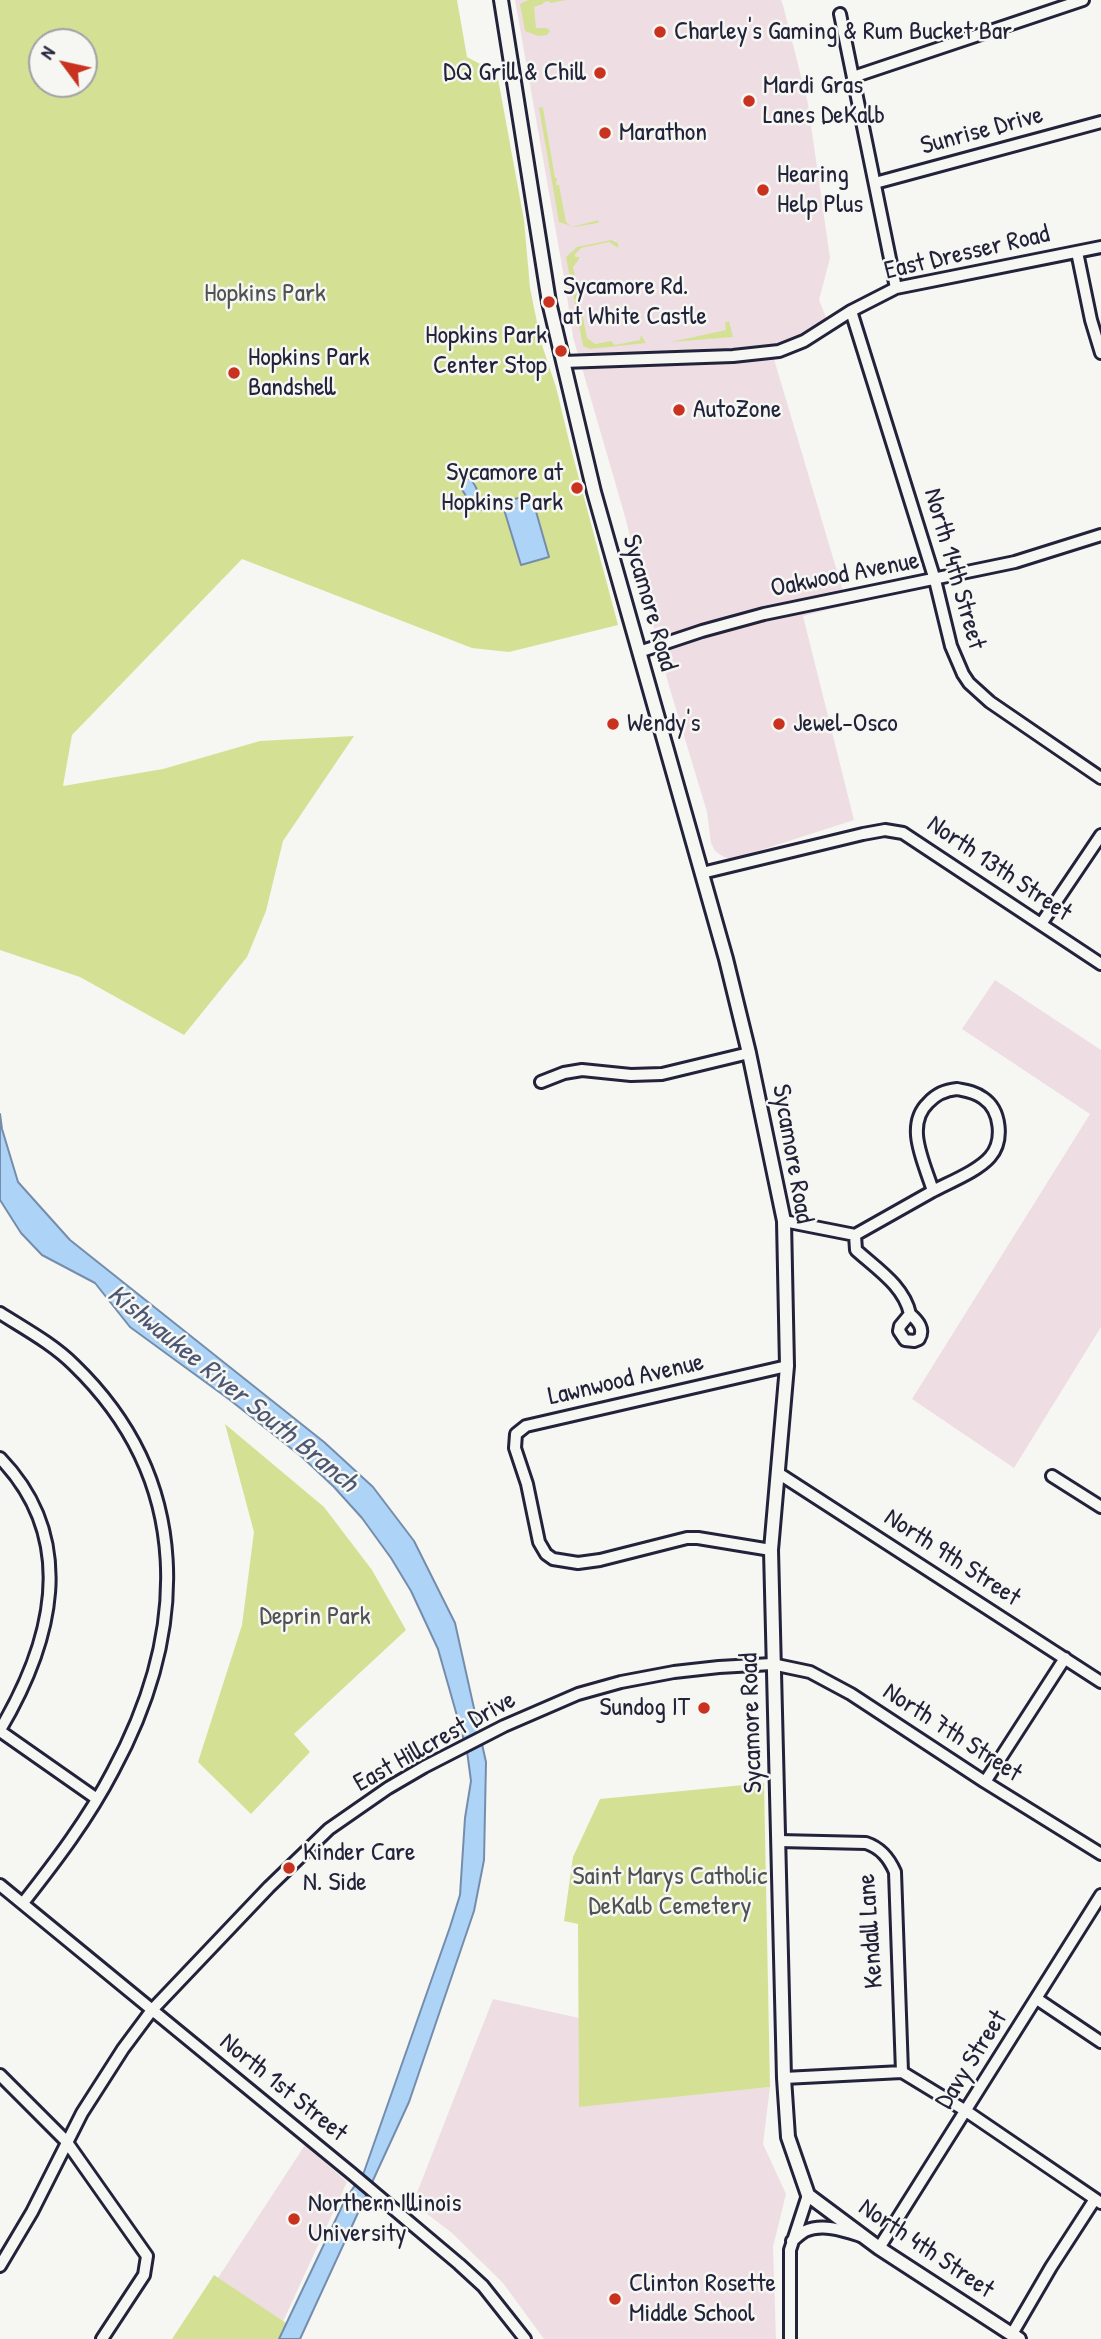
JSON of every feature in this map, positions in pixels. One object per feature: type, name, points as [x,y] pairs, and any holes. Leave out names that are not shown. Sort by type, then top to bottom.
[{"type":"main road","name":"Sycamore Road","points":[[501,0],[545,279],[593,492],[702,873],[749,1053],[784,1221],[787,1366],[771,1549],[772,1664],[779,1841],[783,2078],[788,2137],[808,2195]]},
{"type":"main road","name":"North 4th Street","points":[[808,2195],[879,2248],[1015,2337]]},
{"type":"street","points":[[853,77],[1083,0]]},
{"type":"street","points":[[840,14],[895,288]]},
{"type":"street","name":"Sunrise Drive","points":[[874,183],[1101,122]]},
{"type":"street","name":"East Dresser Road","points":[[563,362],[733,356],[779,351],[804,341],[851,311],[895,288],[1101,247]]},
{"type":"street","points":[[1077,252],[1101,353]]},
{"type":"street","name":"North 14th Street","points":[[851,311],[934,580],[951,646],[969,683],[990,702],[1101,778]]},
{"type":"street","name":"Oakwood Avenue","points":[[639,652],[764,614],[1015,562],[1101,535]]},
{"type":"street","name":"North 13th Street","points":[[702,873],[863,834],[893,831],[903,833],[1101,964]]},
{"type":"street","points":[[1041,924],[1101,835]]},
{"type":"street","points":[[541,1082],[564,1073],[582,1070],[653,1075],[749,1053]]},
{"type":"street","points":[[784,1221],[855,1235],[933,1191],[986,1161],[996,1147],[999,1132],[996,1114],[985,1098],[973,1092],[957,1089],[944,1092],[930,1101],[918,1117],[917,1137],[933,1191]]},
{"type":"street","points":[[855,1235],[856,1251],[901,1291],[911,1314]]},
{"type":"street","points":[[0,1313],[67,1359],[112,1408],[146,1468],[157,1499],[165,1538],[166,1616],[154,1670],[128,1741],[97,1800],[23,1903]]},
{"type":"street","name":"Lawnwood Avenue","points":[[771,1549],[687,1538],[600,1560],[578,1563],[552,1559],[539,1542],[514,1438],[519,1430],[526,1426],[787,1366]]},
{"type":"street","points":[[0,1458],[12,1470],[37,1512],[48,1547],[51,1577],[46,1619],[34,1663],[0,1731],[97,1800]]},
{"type":"street","name":"North 9th Street","points":[[778,1473],[1101,1682]]},
{"type":"street","points":[[1052,1476],[1101,1507]]},
{"type":"street","points":[[985,1782],[1065,1658]]},
{"type":"street","name":"East Hillcrest Drive","points":[[0,2266],[32,2212],[66,2141],[103,2079],[152,2010],[214,1942],[329,1829],[390,1787],[450,1754],[578,1694],[621,1682],[686,1670],[772,1664]]},
{"type":"street","name":"North 7th Street","points":[[772,1664],[810,1672],[851,1694],[1101,1854]]},
{"type":"street","name":"Kendall Lane","points":[[779,1841],[866,1843],[877,1847],[890,1859],[895,1872],[902,2073]]},
{"type":"street","name":"North 1st Street","points":[[0,1885],[475,2279],[525,2339]]},
{"type":"street","name":"Davy Street","points":[[879,2248],[1101,1895]]},
{"type":"street","points":[[1037,2000],[1101,2042]]},
{"type":"street","points":[[783,2078],[902,2073],[966,2111],[1098,2201],[1051,2267],[1015,2337]]},
{"type":"street","points":[[0,2075],[66,2141],[147,2256],[144,2275],[102,2339]]},
{"type":"street","points":[[790,2339],[792,2241],[808,2195]]},
{"type":"street","points":[[792,2241],[805,2231],[820,2228],[865,2237]]},
{"type":"shaded area","points":[[515,0],[781,0],[808,104],[830,258],[819,300],[831,330],[804,348],[774,359],[847,605],[803,616],[854,820],[733,859],[715,851],[711,843],[707,812],[669,686],[624,513],[573,337]]},
{"type":"shaded area","points":[[995,980],[1101,1050],[1101,1327],[1014,1468],[912,1399],[1090,1114],[962,1029]]},
{"type":"shaded area","points":[[493,1999],[579,2018],[580,2106],[770,2087],[763,2144],[786,2194],[773,2247],[776,2339],[544,2339],[503,2283],[452,2233],[413,2203]]},
{"type":"shaded area","name":"Northern Illinois University","points":[[305,2145],[347,2182],[275,2339],[178,2339]]},
{"type":"green space","name":"Hopkins Park","points":[[0,0],[457,0],[467,57],[497,73],[524,220],[530,288],[541,342],[556,387],[618,625],[509,652],[472,648],[242,559],[72,735],[63,786],[163,769],[260,741],[354,736],[283,841],[266,911],[247,957],[184,1035],[80,977],[0,950]]},
{"type":"green space","points":[[528,0],[567,0],[544,2],[534,7],[536,28],[547,28],[550,31],[547,35],[538,36],[525,31],[520,4]]},
{"type":"green space","points":[[541,107],[557,178],[556,185],[559,185],[566,222],[571,226],[559,222],[539,108]]},
{"type":"green space","points":[[599,220],[598,223],[573,227]]},
{"type":"green space","points":[[611,240],[618,243],[618,248],[609,242],[581,248],[575,254],[579,259],[573,267],[587,338],[595,344],[611,341],[615,345],[640,340],[641,335],[646,343],[590,349],[583,346],[566,257],[577,247]]},
{"type":"green space","points":[[729,321],[733,337],[671,342],[726,330],[725,323]]},
{"type":"green space","name":"Deprin Park","points":[[225,1424],[324,1507],[372,1570],[406,1630],[294,1734],[310,1752],[251,1814],[198,1762],[242,1625],[254,1532]]},
{"type":"green space","name":"Saint Marys Catholic DeKalb Cemetery","points":[[764,1783],[770,2087],[579,2107],[578,1924],[564,1921],[573,1857],[600,1799]]},
{"type":"green space","points":[[214,2275],[286,2323],[279,2339],[172,2339]]},
{"type":"water","points":[[464,479],[471,479],[476,487],[477,497],[484,503],[481,510],[468,510],[466,496],[461,488]]},
{"type":"water","points":[[531,494],[549,557],[521,565],[502,503]]},
{"type":"water","name":"Kishwaukee River South Branch","points":[[0,1114],[18,1182],[70,1240],[324,1442],[373,1487],[414,1541],[455,1623],[486,1762],[484,1860],[474,1911],[409,2102],[300,2339],[279,2339],[345,2200],[364,2172],[460,1895],[465,1818],[471,1781],[467,1751],[438,1649],[411,1591],[362,1518],[302,1457],[130,1327],[95,1283],[42,1255],[21,1233],[0,1200]]},
{"type":"place","name":"Charley's Gaming & Rum Bucket Bar","points":[[660,32]]},
{"type":"place","name":"DQ Grill & Chill","points":[[600,73]]},
{"type":"place","name":"Mardi Gras Lanes DeKalb","points":[[749,101]]},
{"type":"place","name":"Marathon","points":[[605,133]]},
{"type":"place","name":"Hearing Help Plus","points":[[763,190]]},
{"type":"place","name":"Sycamore Rd. at White Castle","points":[[549,302]]},
{"type":"place","name":"Hopkins Park Center Stop","points":[[561,351]]},
{"type":"place","name":"Hopkins Park Bandshell","points":[[234,373]]},
{"type":"place","name":"AutoZone","points":[[679,410]]},
{"type":"place","name":"Sycamore at Hopkins Park","points":[[577,488]]},
{"type":"place","name":"Wendy's","points":[[613,724]]},
{"type":"place","name":"Jewel-Osco","points":[[779,724]]},
{"type":"place","name":"Sundog IT","points":[[704,1708]]},
{"type":"place","name":"Kinder Care N. Side","points":[[289,1868]]},
{"type":"place","name":"Northern Illinois University","points":[[294,2219]]},
{"type":"place","name":"Clinton Rosette Middle School","points":[[615,2299]]}]
